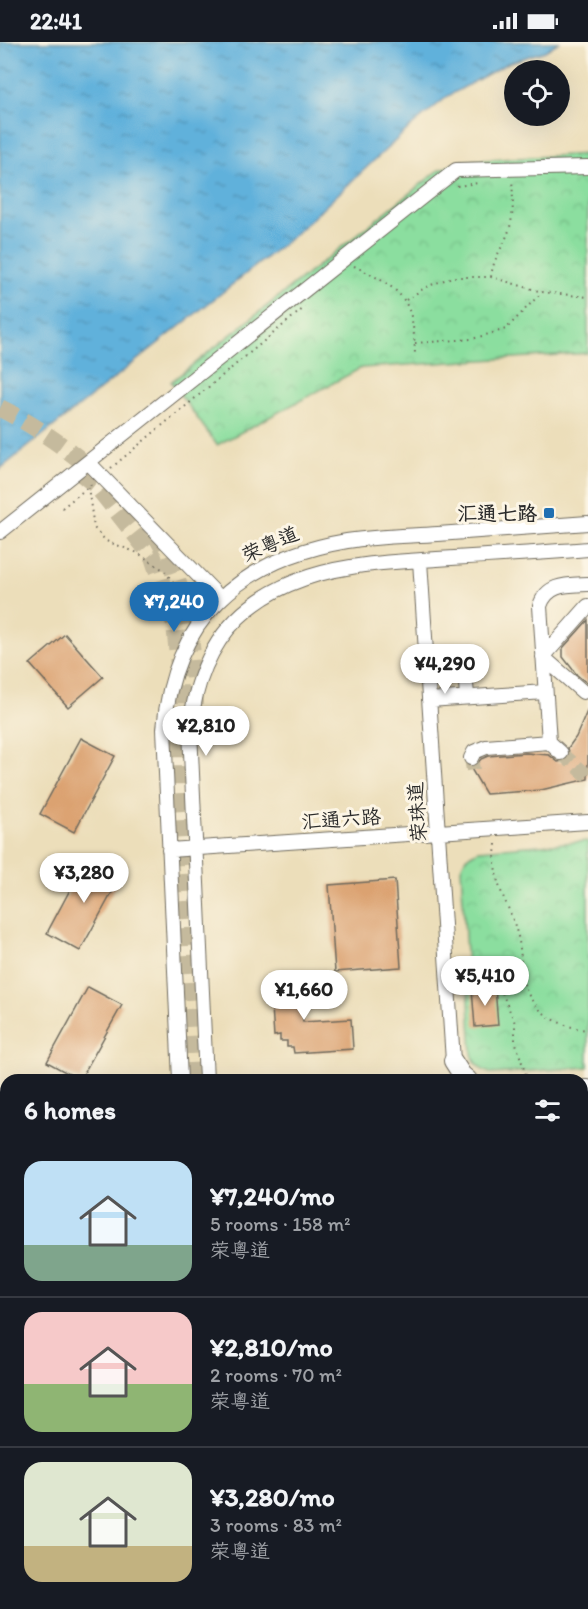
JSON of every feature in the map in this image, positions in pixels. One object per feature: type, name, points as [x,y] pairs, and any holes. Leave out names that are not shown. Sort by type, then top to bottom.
[{"type":"main road","points":[[449,1074],[453,1061]]},
{"type":"main road","points":[[453,1061],[461,1074]]},
{"type":"street","points":[[0,532],[456,170],[588,167]]},
{"type":"street","points":[[88,462],[221,599]]},
{"type":"street","name":"荣粤道","points":[[180,1074],[164,747],[169,693],[180,658],[199,623],[221,599],[256,573],[292,556],[329,545],[372,538],[588,523]]},
{"type":"street","points":[[206,1074],[190,747],[191,714],[204,667],[220,638],[242,614],[255,604],[301,580],[352,566],[588,549]]},
{"type":"street","name":"荣珠道","points":[[420,561],[453,1061]]},
{"type":"street","points":[[561,753],[549,742],[540,611],[544,596],[557,587],[588,584]]},
{"type":"street","points":[[543,657],[588,606]]},
{"type":"street","points":[[543,657],[583,692]]},
{"type":"street","points":[[465,668],[467,697]]},
{"type":"street","points":[[429,700],[545,692]]},
{"type":"street","points":[[471,758],[480,748],[549,742]]},
{"type":"street","name":"汇通六路","points":[[169,850],[588,822]]},
{"type":"path","points":[[491,277],[494,261],[509,230],[514,205],[512,179],[521,178]]},
{"type":"path","points":[[452,189],[460,185],[481,183]]},
{"type":"path","points":[[354,266],[392,286],[406,300],[413,322],[415,357]]},
{"type":"path","points":[[406,300],[426,287],[452,277],[491,277],[542,292],[588,297]]},
{"type":"path","points":[[415,343],[472,339],[506,329],[542,292]]},
{"type":"path","points":[[106,472],[311,302]]},
{"type":"path","points":[[62,508],[98,479]]},
{"type":"path","points":[[88,487],[94,528],[106,541],[138,553],[165,570],[190,606]]},
{"type":"path","points":[[496,844],[494,862],[496,879],[518,935],[524,982],[531,999],[539,1009],[556,1022],[571,1028],[588,1030]]},
{"type":"path","points":[[521,963],[503,980],[500,988],[515,1023],[515,1040],[525,1074]]},
{"type":"path","points":[[511,974],[511,978],[524,982]]},
{"type":"green space","points":[[588,154],[588,353],[361,368],[217,445],[171,382],[439,170],[463,161]]},
{"type":"green space","points":[[588,841],[588,1067],[494,1074],[486,1072],[475,1062],[472,1054],[462,865],[467,857],[479,850]]},
{"type":"water","points":[[0,42],[559,42],[545,51],[517,60],[504,60],[504,65],[448,96],[409,128],[292,237],[0,469]]},
{"type":"building","points":[[588,620],[588,684],[577,675],[563,657],[563,648]]},
{"type":"building","points":[[65,634],[103,677],[68,707],[30,664]]},
{"type":"building","points":[[588,709],[588,779],[541,790],[486,794],[470,767],[488,756],[526,753],[549,755],[558,762],[564,761],[570,756],[568,748],[576,737]]},
{"type":"building","points":[[81,738],[115,756],[74,832],[40,814]]},
{"type":"building","points":[[87,858],[121,876],[80,951],[47,933]]},
{"type":"building","points":[[395,880],[401,967],[335,972],[329,885]]},
{"type":"building","points":[[300,975],[303,1022],[351,1019],[353,1049],[294,1053],[293,1047],[287,1047],[287,1041],[280,1041],[280,1035],[274,1036],[270,977]]},
{"type":"building","points":[[88,987],[122,1005],[83,1074],[69,1074],[47,1062]]},
{"type":"building","points":[[495,987],[498,1025],[475,1027],[472,989]]},
{"type":"tunnel","points":[[0,408],[52,439],[99,476]]},
{"type":"tunnel","points":[[81,473],[96,485],[153,557],[175,624],[179,666],[178,788],[195,1074]]},
{"type":"tunnel","points":[[154,532],[174,572],[181,593],[190,636],[195,704]]},
{"type":"tunnel","points":[[561,753],[588,776]]},
{"type":"tunnel","points":[[471,758],[473,770]]},
{"type":"place","name":"汇通七路","points":[[549,513]]}]
